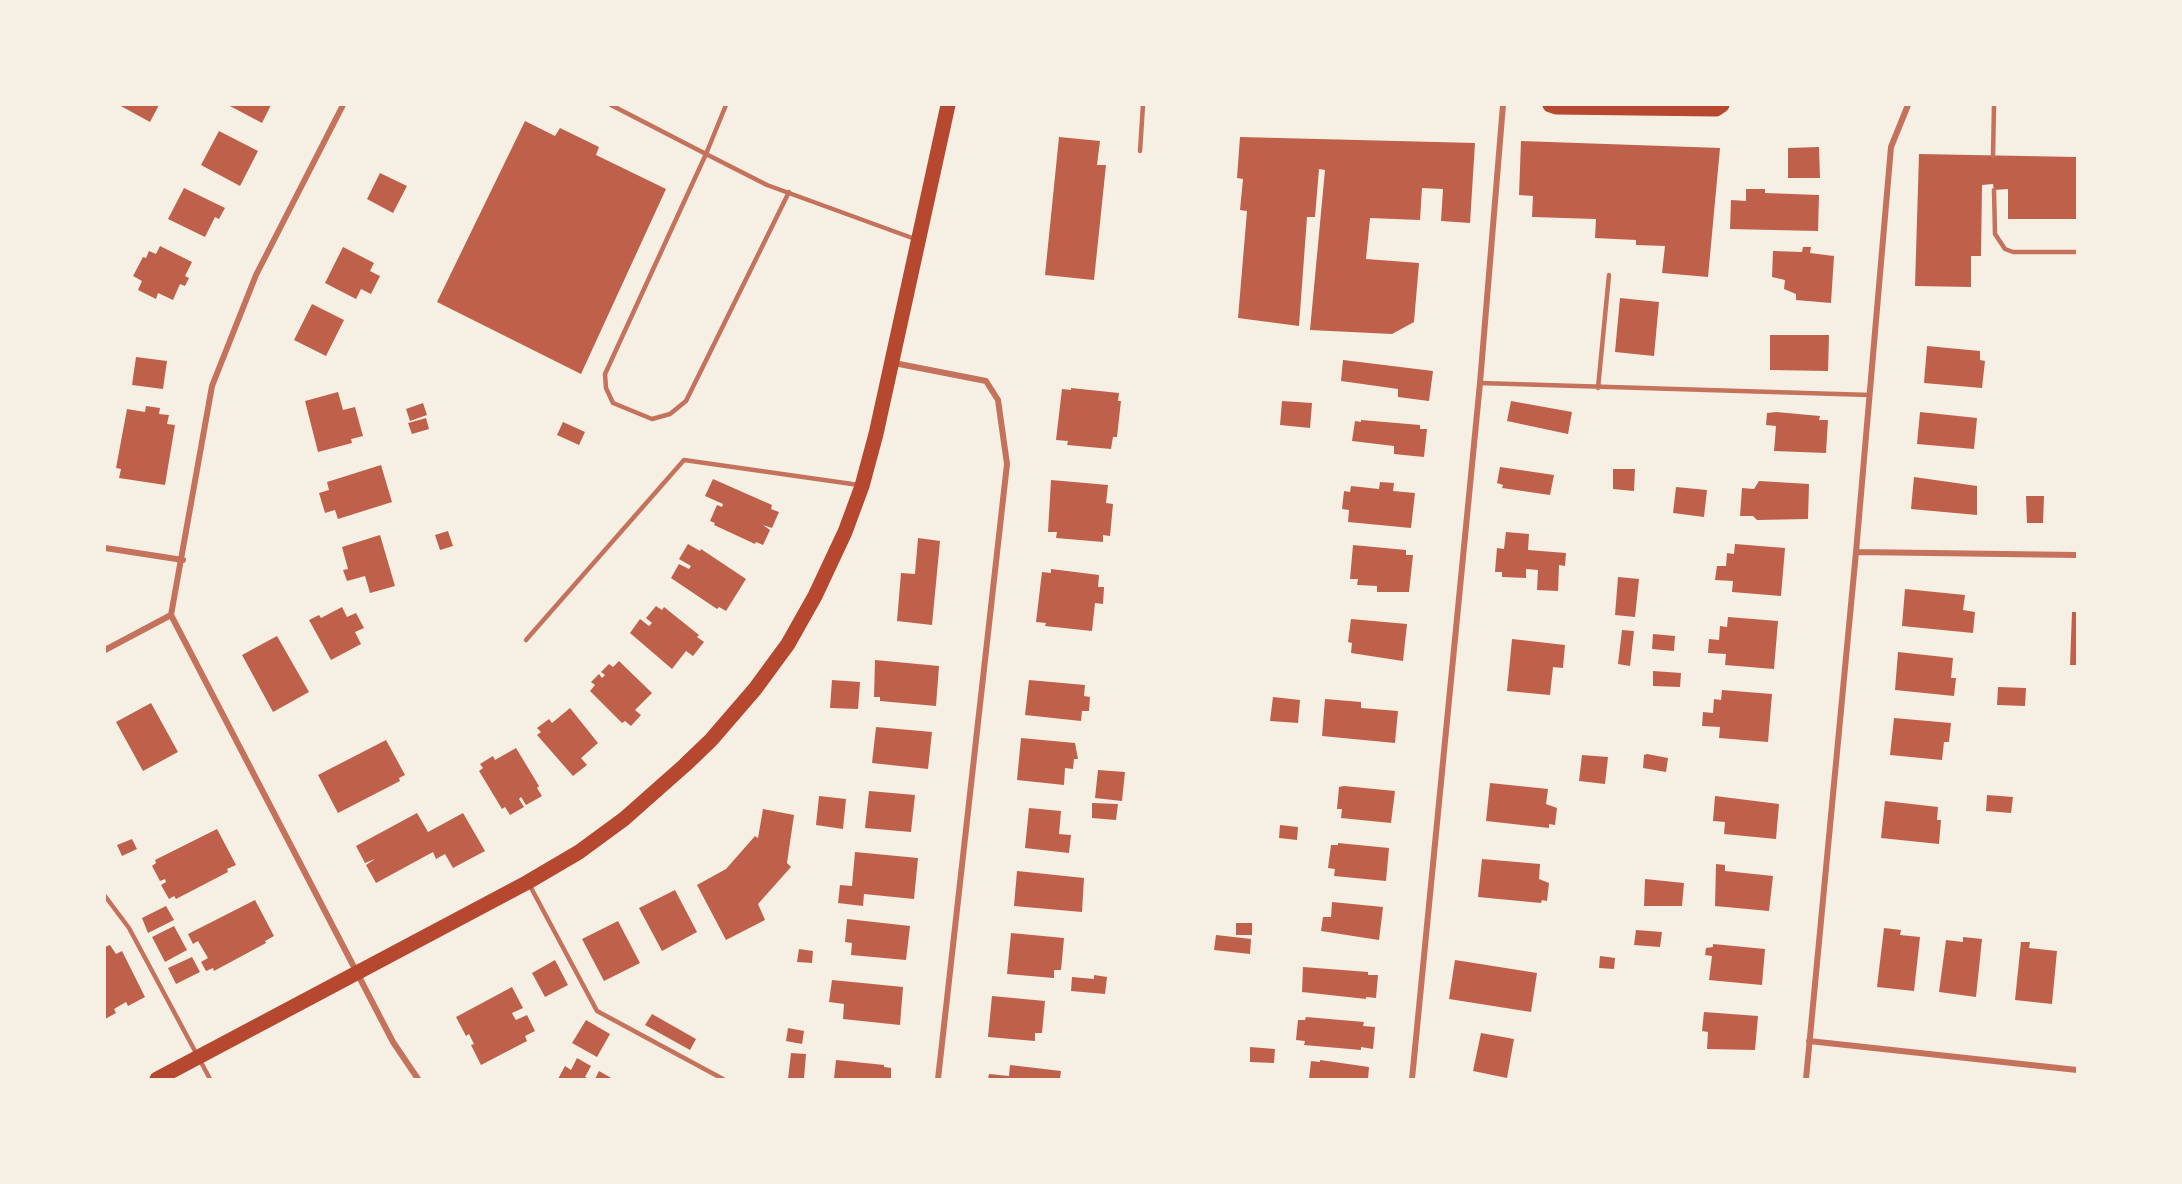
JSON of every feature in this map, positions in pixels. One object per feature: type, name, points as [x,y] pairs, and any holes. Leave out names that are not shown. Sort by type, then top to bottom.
[{"type":"main road","points":[[157,1079],[528,882],[579,852],[631,813],[711,740],[755,689],[788,644],[814,596],[845,532],[862,486],[892,362],[948,105]]},
{"type":"main road","points":[[1550,105],[1557,107],[1716,109],[1722,105]]},
{"type":"street","points":[[343,105],[255,275],[212,386],[201,438],[183,560],[171,615],[393,1042],[418,1079]]},
{"type":"street","points":[[1412,1079],[1480,383],[1503,105]]},
{"type":"street","points":[[1806,1079],[1856,552],[1891,147],[1908,105]]},
{"type":"street","points":[[892,362],[986,381],[998,400],[1007,464],[938,1079]]},
{"type":"street","points":[[105,548],[183,560]]},
{"type":"street","points":[[1856,552],[2077,555]]},
{"type":"street","points":[[105,650],[171,615]]},
{"type":"street","points":[[1809,1041],[2077,1070]]},
{"type":"lane","points":[[611,105],[622,107],[767,185],[918,239]]},
{"type":"lane","points":[[726,105],[706,154],[605,374],[606,388],[613,403],[652,419],[670,414],[686,401],[789,192]]},
{"type":"lane","points":[[1140,151],[1143,105]]},
{"type":"lane","points":[[1993,156],[1994,105]]},
{"type":"lane","points":[[1994,190],[1995,234],[2005,249],[2013,252],[2077,252]]},
{"type":"lane","points":[[1598,388],[1609,275]]},
{"type":"lane","points":[[1480,383],[1870,395]]},
{"type":"lane","points":[[526,640],[684,460],[862,486]]},
{"type":"lane","points":[[528,882],[597,1011],[723,1079]]},
{"type":"lane","points":[[105,896],[129,928],[210,1079]]},
{"type":"building","points":[[119,105],[159,105],[150,122]]},
{"type":"building","points":[[228,105],[271,105],[262,123]]},
{"type":"building","points":[[525,121],[555,136],[560,128],[599,147],[596,155],[666,189],[581,374],[437,302]]},
{"type":"building","points":[[219,131],[258,151],[240,186],[201,165]]},
{"type":"building","points":[[1059,137],[1100,141],[1097,165],[1106,165],[1094,280],[1045,275]]},
{"type":"building","points":[[1240,137],[1475,143],[1470,223],[1441,221],[1443,189],[1422,188],[1420,220],[1370,218],[1366,259],[1419,263],[1414,322],[1392,334],[1310,330],[1325,170],[1319,169],[1315,217],[1307,217],[1299,326],[1238,318],[1247,211],[1240,210],[1243,179],[1237,178]]},
{"type":"building","points":[[1521,141],[1720,148],[1708,277],[1662,273],[1665,246],[1636,245],[1636,240],[1595,238],[1596,219],[1532,217],[1533,196],[1519,195]]},
{"type":"building","points":[[1819,147],[1820,178],[1788,178],[1788,148]]},
{"type":"building","points":[[1919,154],[2077,157],[2077,219],[2008,219],[2008,189],[1994,190],[1993,184],[1982,185],[1981,256],[1971,256],[1971,287],[1915,286]]},
{"type":"building","points":[[380,173],[407,186],[393,213],[367,199]]},
{"type":"building","points":[[184,188],[225,208],[219,219],[215,217],[205,237],[168,219]]},
{"type":"building","points":[[1746,189],[1765,189],[1765,193],[1819,195],[1818,231],[1730,229],[1731,200],[1746,201]]},
{"type":"building","points":[[160,246],[192,262],[185,276],[189,278],[185,286],[180,284],[173,300],[158,293],[156,299],[138,290],[142,281],[133,276],[143,257],[146,258],[149,251],[156,254]]},
{"type":"building","points":[[343,247],[374,263],[370,271],[380,276],[371,294],[361,289],[356,299],[325,283]]},
{"type":"building","points":[[1803,247],[1811,247],[1810,253],[1834,256],[1831,303],[1796,300],[1796,294],[1784,289],[1785,280],[1772,277],[1773,251],[1802,252]]},
{"type":"building","points":[[1620,298],[1659,302],[1654,356],[1615,352]]},
{"type":"building","points":[[312,304],[344,320],[326,356],[294,340]]},
{"type":"building","points":[[1770,335],[1829,335],[1828,371],[1770,370]]},
{"type":"building","points":[[1927,346],[1980,351],[1980,360],[1985,361],[1982,388],[1924,383]]},
{"type":"building","points":[[136,357],[167,361],[163,389],[132,385]]},
{"type":"building","points":[[1343,360],[1433,371],[1429,401],[1398,397],[1398,389],[1341,381]]},
{"type":"building","points":[[1071,388],[1119,393],[1118,401],[1121,401],[1117,437],[1113,437],[1111,449],[1067,445],[1068,441],[1056,440],[1062,389],[1071,390]]},
{"type":"building","points":[[338,392],[343,410],[355,407],[363,436],[351,439],[352,443],[318,452],[305,401]]},
{"type":"building","points":[[1282,401],[1312,403],[1310,428],[1280,425]]},
{"type":"building","points":[[1511,401],[1572,412],[1568,434],[1507,421]]},
{"type":"building","points":[[423,403],[427,415],[410,421],[406,409]]},
{"type":"building","points":[[146,406],[160,408],[159,414],[169,415],[167,424],[175,425],[165,485],[119,478],[121,469],[116,468],[127,409],[145,412]]},
{"type":"building","points":[[1920,412],[1977,418],[1974,449],[1917,444]]},
{"type":"building","points":[[1767,413],[1820,416],[1819,420],[1828,420],[1826,453],[1774,451],[1776,426],[1766,425]]},
{"type":"building","points":[[426,418],[429,429],[412,434],[408,423]]},
{"type":"building","points":[[1361,420],[1420,425],[1420,429],[1427,429],[1424,457],[1394,454],[1394,446],[1352,441],[1355,421],[1361,422]]},
{"type":"building","points":[[563,422],[585,432],[579,445],[557,435]]},
{"type":"building","points":[[381,465],[392,502],[338,519],[335,510],[325,513],[319,493],[329,490],[327,482]]},
{"type":"building","points":[[1500,467],[1554,475],[1550,495],[1502,488],[1503,485],[1497,483]]},
{"type":"building","points":[[1613,469],[1635,469],[1634,491],[1613,489]]},
{"type":"building","points":[[1914,477],[1977,486],[1977,515],[1911,509]]},
{"type":"building","points":[[713,479],[772,505],[771,509],[779,512],[772,528],[763,525],[770,530],[763,545],[756,542],[755,544],[710,521],[717,505],[722,507],[723,504],[705,496]]},
{"type":"building","points":[[1051,480],[1108,485],[1106,503],[1113,504],[1110,536],[1103,535],[1103,542],[1056,538],[1057,532],[1048,532]]},
{"type":"building","points":[[1759,481],[1809,484],[1808,519],[1757,520],[1753,516],[1740,516],[1742,488],[1754,489]]},
{"type":"building","points":[[1380,482],[1394,483],[1393,491],[1415,493],[1411,528],[1348,522],[1349,510],[1342,509],[1344,491],[1350,492],[1351,486],[1379,489]]},
{"type":"building","points":[[1676,487],[1707,490],[1704,517],[1673,513]]},
{"type":"building","points":[[2026,496],[2044,496],[2043,523],[2027,523]]},
{"type":"building","points":[[448,531],[453,546],[440,550],[435,535]]},
{"type":"building","points":[[1506,532],[1529,534],[1528,550],[1566,553],[1565,566],[1559,565],[1558,591],[1537,590],[1538,570],[1526,569],[1526,578],[1502,577],[1502,572],[1495,572],[1497,548],[1504,549]]},
{"type":"building","points":[[380,535],[395,586],[370,593],[365,576],[347,581],[343,570],[348,569],[342,547]]},
{"type":"building","points":[[918,538],[940,541],[932,625],[897,621],[901,573],[915,574]]},
{"type":"building","points":[[688,544],[700,551],[701,549],[746,579],[726,611],[719,607],[717,609],[671,578],[679,564],[689,569],[691,566],[679,559]]},
{"type":"building","points":[[1735,544],[1785,548],[1781,596],[1732,592],[1733,581],[1715,580],[1717,566],[1726,566],[1727,553],[1734,554]]},
{"type":"building","points":[[1353,545],[1406,550],[1406,555],[1413,555],[1409,592],[1377,592],[1377,586],[1357,585],[1358,579],[1350,579]]},
{"type":"building","points":[[1051,569],[1099,575],[1098,587],[1104,587],[1103,604],[1095,603],[1092,631],[1045,626],[1046,623],[1036,622],[1042,572],[1051,573]]},
{"type":"building","points":[[1618,577],[1639,579],[1635,617],[1615,615]]},
{"type":"building","points":[[1905,589],[1965,595],[1963,610],[1975,612],[1973,633],[1902,626]]},
{"type":"building","points":[[656,606],[662,610],[664,607],[699,635],[697,637],[704,642],[693,656],[686,651],[672,669],[630,633],[640,619],[649,626],[652,623],[646,618]]},
{"type":"building","points":[[342,607],[347,617],[356,613],[364,628],[355,632],[361,644],[331,660],[309,620],[319,615],[321,618]]},
{"type":"building","points":[[2072,612],[2077,612],[2077,665],[2070,665]]},
{"type":"building","points":[[1728,617],[1778,621],[1774,669],[1725,665],[1726,654],[1708,653],[1709,639],[1719,640],[1720,626],[1727,627]]},
{"type":"building","points":[[1351,619],[1407,624],[1403,661],[1351,653],[1352,643],[1348,642]]},
{"type":"building","points":[[1622,630],[1634,631],[1630,666],[1618,664]]},
{"type":"building","points":[[1653,634],[1675,636],[1674,651],[1652,649]]},
{"type":"building","points":[[277,636],[309,692],[273,712],[242,655]]},
{"type":"building","points":[[1512,639],[1565,645],[1563,668],[1553,667],[1550,695],[1507,691]]},
{"type":"building","points":[[1898,652],[1953,658],[1951,678],[1956,678],[1954,696],[1895,690]]},
{"type":"building","points":[[875,660],[939,666],[936,706],[880,701],[880,697],[874,697]]},
{"type":"building","points":[[619,661],[652,693],[635,710],[641,715],[631,726],[625,721],[622,723],[590,691],[595,685],[591,682],[599,674],[602,678],[605,675],[601,672],[609,664],[613,667]]},
{"type":"building","points":[[1653,671],[1681,673],[1680,687],[1653,686]]},
{"type":"building","points":[[832,680],[860,682],[858,709],[830,708]]},
{"type":"building","points":[[1029,680],[1085,685],[1084,696],[1090,697],[1089,711],[1082,711],[1081,721],[1025,715]]},
{"type":"building","points":[[1998,687],[2026,688],[2025,706],[1997,705]]},
{"type":"building","points":[[1722,690],[1772,694],[1768,742],[1719,738],[1720,727],[1702,726],[1703,712],[1713,713],[1714,699],[1721,700]]},
{"type":"building","points":[[1273,697],[1300,700],[1298,723],[1270,721]]},
{"type":"building","points":[[1325,699],[1361,702],[1361,708],[1398,711],[1395,743],[1322,736]]},
{"type":"building","points":[[151,703],[178,752],[143,771],[116,722]]},
{"type":"building","points":[[570,708],[598,743],[581,758],[587,765],[573,776],[537,735],[541,732],[537,728],[549,719],[552,723]]},
{"type":"building","points":[[1894,718],[1951,723],[1949,742],[1944,742],[1942,760],[1890,755]]},
{"type":"building","points":[[876,727],[932,732],[928,769],[872,763]]},
{"type":"building","points":[[1021,738],[1075,743],[1078,759],[1074,759],[1073,769],[1065,768],[1064,785],[1017,780]]},
{"type":"building","points":[[386,740],[405,775],[399,778],[400,781],[338,813],[318,775]]},
{"type":"building","points":[[516,748],[539,786],[537,788],[542,796],[526,805],[521,797],[519,799],[524,807],[510,815],[505,807],[502,809],[479,771],[483,768],[480,764],[493,756],[495,760]]},
{"type":"building","points":[[1582,755],[1608,757],[1605,784],[1579,781]]},
{"type":"building","points":[[1644,755],[1668,758],[1666,772],[1643,768]]},
{"type":"building","points":[[1098,770],[1125,772],[1122,801],[1095,798]]},
{"type":"building","points":[[1490,783],[1548,789],[1546,804],[1557,808],[1555,825],[1549,824],[1549,828],[1486,821]]},
{"type":"building","points":[[1339,787],[1395,791],[1391,823],[1341,818],[1342,809],[1337,809]]},
{"type":"building","points":[[869,791],[915,795],[911,832],[865,828]]},
{"type":"building","points":[[1987,795],[2013,797],[2011,813],[1986,811]]},
{"type":"building","points":[[819,796],[846,799],[843,829],[816,825]]},
{"type":"building","points":[[1715,796],[1779,804],[1776,839],[1724,834],[1725,822],[1713,821]]},
{"type":"building","points":[[1885,801],[1938,807],[1937,820],[1941,820],[1939,844],[1881,838]]},
{"type":"building","points":[[1092,803],[1118,804],[1116,820],[1092,818]]},
{"type":"building","points":[[1029,808],[1061,811],[1059,834],[1071,835],[1069,853],[1025,848]]},
{"type":"building","points":[[763,809],[794,815],[787,863],[791,867],[758,904],[765,920],[726,940],[697,885],[726,869],[755,836],[758,838]]},
{"type":"building","points":[[417,813],[428,832],[463,813],[485,851],[453,868],[445,854],[436,859],[433,852],[376,883],[366,865],[375,859],[365,863],[356,846]]},
{"type":"building","points":[[1280,825],[1298,827],[1297,840],[1279,838]]},
{"type":"building","points":[[217,829],[236,865],[227,869],[228,872],[176,899],[174,896],[169,899],[161,885],[166,882],[165,879],[160,881],[152,866],[156,863],[155,860]]},
{"type":"building","points":[[132,839],[137,849],[122,856],[117,845]]},
{"type":"building","points":[[1338,843],[1389,848],[1386,881],[1334,876],[1335,869],[1328,868],[1331,845],[1338,845]]},
{"type":"building","points":[[855,852],[918,858],[914,899],[864,894],[863,906],[838,903],[840,885],[852,886]]},
{"type":"building","points":[[1482,859],[1540,864],[1539,879],[1549,883],[1547,901],[1542,900],[1541,903],[1478,897]]},
{"type":"building","points":[[1716,864],[1725,865],[1725,871],[1773,876],[1769,911],[1715,906]]},
{"type":"building","points":[[1017,871],[1084,878],[1082,912],[1014,906]]},
{"type":"building","points":[[1645,879],[1684,883],[1682,906],[1644,906]]},
{"type":"building","points":[[675,890],[697,932],[662,951],[639,908]]},
{"type":"building","points":[[255,900],[274,936],[265,941],[266,943],[214,971],[213,968],[206,971],[201,962],[208,958],[198,941],[193,944],[188,934]]},
{"type":"building","points":[[1332,902],[1383,907],[1379,940],[1321,931],[1323,917],[1331,917]]},
{"type":"building","points":[[166,906],[174,920],[148,933],[142,918]]},
{"type":"building","points":[[847,919],[910,926],[906,960],[851,955],[852,943],[845,942]]},
{"type":"building","points":[[618,921],[640,963],[604,981],[582,939]]},
{"type":"building","points":[[1236,923],[1252,923],[1252,935],[1236,935]]},
{"type":"building","points":[[174,926],[187,950],[165,962],[152,937]]},
{"type":"building","points":[[1884,928],[1901,930],[1900,935],[1920,937],[1914,991],[1877,987]]},
{"type":"building","points":[[1636,930],[1662,932],[1660,947],[1634,945]]},
{"type":"building","points":[[1011,933],[1064,938],[1061,970],[1054,970],[1054,978],[1007,974]]},
{"type":"building","points":[[1216,935],[1251,939],[1250,954],[1214,950]]},
{"type":"building","points":[[1963,937],[1982,939],[1976,997],[1939,992],[1946,940],[1963,942]]},
{"type":"building","points":[[2021,942],[2030,942],[2029,948],[2057,951],[2052,1004],[2015,1000]]},
{"type":"building","points":[[1713,944],[1765,949],[1762,985],[1709,980],[1712,956],[1705,955],[1706,948],[1713,947]]},
{"type":"building","points":[[110,945],[116,954],[122,951],[145,997],[128,1006],[126,1002],[114,1009],[116,1013],[105,1019],[105,947]]},
{"type":"building","points":[[799,949],[813,951],[812,963],[797,962]]},
{"type":"building","points":[[1600,956],[1615,958],[1614,969],[1599,968]]},
{"type":"building","points":[[192,957],[200,972],[176,984],[168,968]]},
{"type":"building","points":[[555,960],[568,985],[545,997],[532,973]]},
{"type":"building","points":[[1455,960],[1537,973],[1531,1012],[1449,999]]},
{"type":"building","points":[[1303,967],[1368,972],[1368,975],[1378,975],[1376,998],[1366,997],[1366,999],[1302,992]]},
{"type":"building","points":[[1094,975],[1107,977],[1105,994],[1071,991],[1072,977],[1094,979]]},
{"type":"building","points":[[832,980],[903,987],[900,1025],[843,1019],[844,1004],[829,1002]]},
{"type":"building","points":[[512,987],[523,1008],[512,1013],[514,1017],[516,1020],[527,1015],[535,1031],[525,1036],[527,1041],[481,1065],[471,1045],[474,1044],[469,1034],[466,1036],[456,1017]]},
{"type":"building","points":[[992,996],[1045,1001],[1042,1033],[1035,1033],[1035,1041],[988,1037]]},
{"type":"building","points":[[1704,1012],[1758,1016],[1755,1050],[1707,1049],[1708,1032],[1702,1031]]},
{"type":"building","points":[[652,1014],[696,1039],[690,1050],[645,1025]]},
{"type":"building","points":[[1306,1017],[1364,1022],[1363,1026],[1375,1027],[1373,1049],[1304,1045],[1305,1041],[1296,1040],[1298,1020],[1305,1020]]},
{"type":"building","points":[[586,1020],[610,1034],[597,1057],[572,1043]]},
{"type":"building","points":[[788,1028],[804,1031],[802,1044],[786,1041]]},
{"type":"building","points":[[1481,1033],[1514,1039],[1507,1078],[1473,1071]]},
{"type":"building","points":[[1250,1047],[1275,1049],[1274,1063],[1250,1062]]},
{"type":"building","points":[[791,1053],[806,1054],[804,1079],[788,1079]]},
{"type":"building","points":[[577,1058],[591,1066],[585,1077],[589,1079],[558,1079],[565,1066],[571,1070]]},
{"type":"building","points":[[836,1060],[884,1065],[884,1067],[891,1068],[891,1079],[834,1079]]},
{"type":"building","points":[[1320,1060],[1369,1067],[1368,1079],[1309,1079],[1311,1061],[1320,1062]]},
{"type":"building","points":[[1010,1065],[1061,1071],[1060,1079],[988,1079],[989,1074],[1009,1076]]},
{"type":"building","points":[[599,1071],[613,1079],[595,1079]]}]
